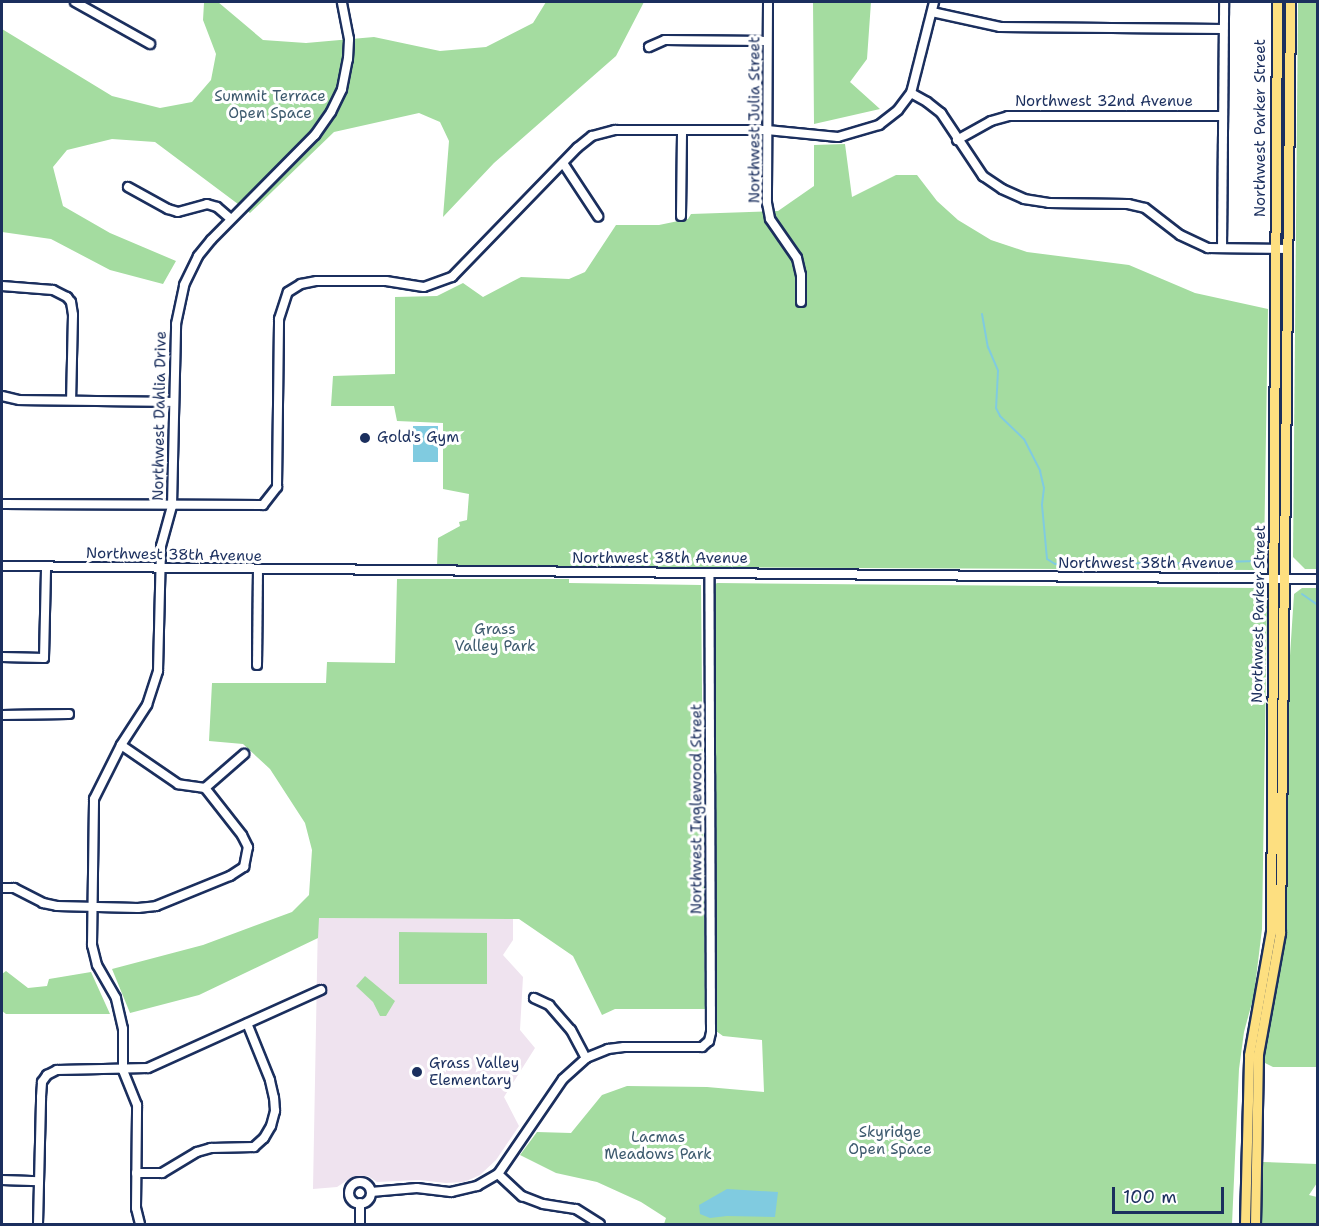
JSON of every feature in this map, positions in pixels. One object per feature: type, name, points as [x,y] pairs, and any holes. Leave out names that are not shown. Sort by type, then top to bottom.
[{"type":"main road","name":"Northwest Parker Street","points":[[1245,1224],[1249,1055],[1271,932],[1277,2]]},
{"type":"main road","name":"Northwest Parker Street","points":[[1255,1224],[1258,1054],[1280,933],[1290,2]]},
{"type":"street","points":[[75,2],[150,44]]},
{"type":"street","name":"Northwest Dahlia Drive","points":[[140,1224],[136,1208],[135,1173],[137,1105],[123,1071],[122,1018],[116,998],[97,965],[92,945],[90,907],[94,800],[122,746],[147,705],[158,671],[161,546],[172,506],[176,324],[184,285],[198,256],[231,219],[315,135],[331,111],[342,89],[348,59],[349,39],[342,2]]},
{"type":"street","name":"Northwest Julia Street","points":[[768,2],[767,203],[770,219],[797,258],[801,275],[801,302]]},
{"type":"street","points":[[2,504],[255,507],[268,501],[276,487],[279,319],[288,292],[300,284],[317,281],[386,282],[408,286],[438,284],[464,267],[563,163],[592,136],[615,130],[767,130],[815,137],[851,135],[879,125],[898,110],[911,93],[934,2]]},
{"type":"street","points":[[1222,249],[1224,2]]},
{"type":"street","points":[[932,12],[1000,27],[1223,29]]},
{"type":"street","points":[[649,47],[666,40],[767,41]]},
{"type":"street","points":[[911,93],[940,113],[983,176],[1002,189],[1024,199],[1049,203],[1128,204],[1145,208],[1194,243],[1222,249],[1288,249]]},
{"type":"street","name":"Northwest 32nd Avenue","points":[[957,140],[991,121],[1008,116],[1222,116]]},
{"type":"street","points":[[681,216],[682,130]]},
{"type":"street","points":[[563,163],[598,216]]},
{"type":"street","points":[[128,187],[168,209],[178,212],[207,204],[217,207],[231,219]]},
{"type":"street","points":[[2,286],[52,290],[67,297],[71,302],[73,315],[71,400]]},
{"type":"street","points":[[2,396],[20,400],[173,402]]},
{"type":"street","name":"Northwest 38th Avenue","points":[[2,566],[1317,579]]},
{"type":"street","points":[[2,657],[44,658],[46,567]]},
{"type":"street","points":[[257,665],[258,570]]},
{"type":"street","name":"Northwest Inglewood Street","points":[[586,1058],[602,1051],[624,1047],[702,1047],[707,1045],[711,1032],[709,573]]},
{"type":"street","points":[[2,715],[69,714]]},
{"type":"street","points":[[2,888],[14,888],[26,892],[44,903],[90,907],[156,906],[230,876],[244,867],[248,847],[242,835],[205,788],[178,784],[122,746]]},
{"type":"street","points":[[205,788],[244,754]]},
{"type":"street","points":[[38,1224],[40,1097],[42,1082],[47,1075],[57,1070],[123,1071],[148,1068],[321,990]]},
{"type":"street","points":[[371,1192],[417,1188],[464,1190],[498,1174],[563,1079],[586,1058],[572,1030],[549,1005],[534,998]]},
{"type":"street","points":[[135,1173],[162,1173],[197,1152],[211,1148],[254,1147],[264,1138],[272,1126],[275,1111],[270,1080],[247,1023]]},
{"type":"street","points":[[498,1174],[522,1196],[543,1204],[576,1209],[600,1224]]},
{"type":"street","points":[[2,1180],[39,1181]]},
{"type":"street","points":[[360,1203],[351,1197],[353,1185],[364,1182],[371,1192]]},
{"type":"street","points":[[360,1203],[369,1198],[371,1192]]},
{"type":"street","points":[[360,1203],[360,1224]]},
{"type":"shaded area","name":"Grass Valley Elementary","points":[[318,918],[513,919],[513,940],[503,955],[523,977],[520,1030],[535,1048],[504,1097],[519,1126],[496,1160],[480,1175],[464,1182],[446,1183],[419,1180],[377,1182],[368,1176],[352,1177],[337,1187],[313,1189]]},
{"type":"green space","name":"Summit Terrace Open Space","points":[[218,2],[263,40],[306,43],[374,37],[440,51],[486,47],[533,23],[546,2],[644,2],[616,56],[494,163],[443,217],[449,141],[440,122],[419,113],[334,132],[250,213],[155,142],[112,139],[67,150],[53,167],[63,206],[110,233],[176,261],[163,284],[110,270],[51,239],[2,232],[2,29],[112,96],[160,108],[192,102],[211,80],[216,54],[203,20],[204,3]]},
{"type":"green space","points":[[813,2],[871,2],[867,59],[850,82],[880,109],[814,124]]},
{"type":"green space","points":[[1298,2],[1318,2],[1317,569],[1305,569],[1293,557]]},
{"type":"green space","points":[[845,144],[852,197],[896,175],[917,175],[937,201],[958,220],[991,240],[1027,252],[1129,265],[1195,293],[1268,309],[1264,558],[1254,570],[437,566],[438,538],[460,526],[459,522],[467,520],[469,494],[443,489],[443,423],[397,421],[394,406],[331,406],[333,376],[395,374],[395,297],[437,296],[463,283],[483,297],[521,277],[569,279],[585,272],[616,225],[659,225],[688,219],[691,214],[778,211],[814,186],[814,145]]},
{"type":"green space","name":"Grass Valley Park","points":[[397,579],[569,579],[569,583],[701,585],[705,1009],[615,1009],[602,1015],[573,956],[519,919],[319,918],[318,938],[199,995],[130,1013],[112,969],[203,945],[292,912],[309,895],[312,850],[305,823],[270,769],[243,744],[209,741],[212,683],[326,683],[327,662],[395,663]]},
{"type":"green space","points":[[717,583],[1257,588],[1265,597],[1267,603],[1262,929],[1254,995],[1244,1032],[1239,1069],[1232,1224],[664,1224],[666,1218],[641,1202],[597,1182],[556,1173],[520,1155],[537,1132],[571,1133],[602,1095],[627,1086],[707,1087],[764,1092],[762,1040],[723,1036],[716,1031],[714,585]]},
{"type":"green space","points":[[1302,588],[1317,588],[1317,1067],[1273,1067],[1265,1063],[1263,1057],[1268,1018],[1279,978],[1283,943],[1289,671],[1294,594]]},
{"type":"green space","points":[[399,932],[487,933],[487,984],[399,984]]},
{"type":"green space","points":[[6,971],[28,988],[47,986],[49,979],[91,972],[110,1014],[6,1014],[2,1011],[2,974]]},
{"type":"green space","points":[[365,976],[395,1001],[386,1016],[380,1016],[373,1002],[356,986]]},
{"type":"green space","points":[[1263,1162],[1317,1164],[1317,1183],[1309,1195],[1317,1197],[1317,1224],[1261,1224]]},
{"type":"water","points":[[413,426],[438,426],[438,462],[413,462]]},
{"type":"water","points":[[727,1189],[778,1192],[775,1217],[710,1218],[700,1214],[699,1205]]},
{"type":"waterway","points":[[982,314],[988,347],[998,371],[996,408],[1000,416],[1024,439],[1040,471],[1044,488],[1042,505],[1047,559],[1055,564],[1089,561]]},
{"type":"waterway","points":[[1098,560],[1150,564],[1257,561]]},
{"type":"waterway","points":[[1302,594],[1318,605]]},
{"type":"place","name":"Gold's Gym","points":[[365,438]]},
{"type":"place","name":"Grass Valley Elementary","points":[[417,1072]]},
{"type":"park label","name":"Skyridge Open Space","points":[[890,1140]]},
{"type":"park label","name":"Lacmas Meadows Park","points":[[658,1146]]}]
